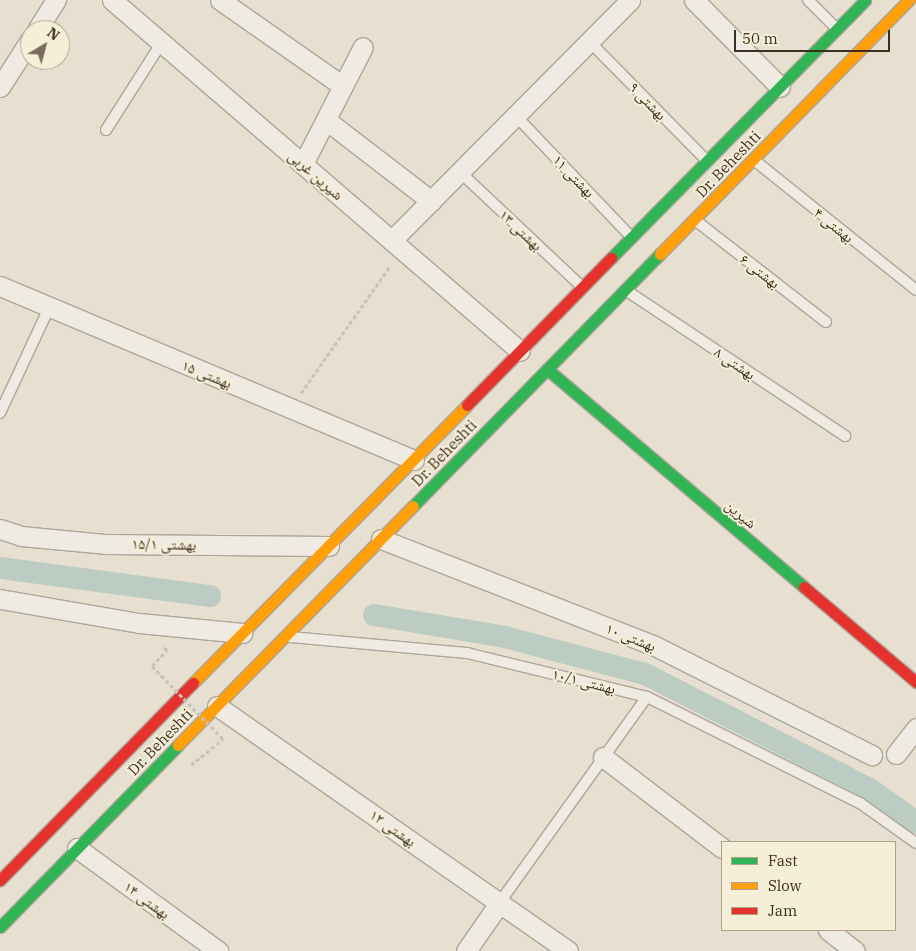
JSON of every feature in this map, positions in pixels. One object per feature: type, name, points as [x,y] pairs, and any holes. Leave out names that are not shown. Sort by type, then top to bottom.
[{"type":"main road","name":"Dr. Beheshti","points":[[0,880],[866,0]]},
{"type":"main road","name":"Dr. Beheshti","points":[[0,927],[909,0]]},
{"type":"main road","name":"شیرین","points":[[547,369],[916,682]]},
{"type":"street","points":[[43,20],[56,0]]},
{"type":"street","name":"شیرین غربی","points":[[112,0],[520,351]]},
{"type":"street","points":[[220,0],[343,86]]},
{"type":"street","points":[[397,245],[431,201],[630,0]]},
{"type":"street","points":[[694,0],[780,87]]},
{"type":"street","points":[[303,164],[363,47]]},
{"type":"street","points":[[0,87],[20,56]]},
{"type":"street","points":[[326,120],[431,201]]},
{"type":"street","name":"بهشتی ۱۵","points":[[0,286],[414,460]]},
{"type":"street","name":"بهشتی ۱۵/۱","points":[[0,529],[21,536],[105,544],[329,546]]},
{"type":"street","name":"بهشتی ۱۰","points":[[380,539],[655,646],[872,754]]},
{"type":"street","points":[[0,599],[139,623],[243,633]]},
{"type":"street","name":"بهشتی ۱۲","points":[[217,706],[568,951]]},
{"type":"street","points":[[896,754],[916,728]]},
{"type":"street","points":[[604,757],[721,847]]},
{"type":"street","name":"بهشتی ۱۴","points":[[77,848],[218,951]]},
{"type":"street","points":[[466,951],[500,902]]},
{"type":"street","points":[[829,931],[855,951]]},
{"type":"lane","points":[[808,0],[837,29]]},
{"type":"lane","name":"بهشتی ۹","points":[[590,40],[707,161]]},
{"type":"lane","points":[[106,130],[162,42]]},
{"type":"lane","name":"بهشتی ۱۱","points":[[516,116],[632,238]]},
{"type":"lane","name":"بهشتی ۴","points":[[753,160],[916,290]]},
{"type":"lane","name":"بهشتی ۱۳","points":[[460,172],[582,288]]},
{"type":"lane","name":"بهشتی ۶","points":[[694,219],[826,322]]},
{"type":"lane","name":"بهشتی ۸","points":[[625,289],[845,436]]},
{"type":"lane","points":[[0,413],[49,308]]},
{"type":"lane","name":"بهشتی ۱۰/۱","points":[[284,637],[467,652],[646,697],[860,803],[916,843]]},
{"type":"lane","points":[[500,902],[646,697]]},
{"type":"path","points":[[290,408],[397,245]]},
{"type":"path","points":[[168,650],[152,666],[223,739],[193,767]]},
{"type":"waterway","points":[[0,568],[210,596]]},
{"type":"waterway","points":[[374,615],[505,637],[645,674],[870,789],[916,822]]},
{"type":"traffic: fast","points":[[611,258],[865,0]]},
{"type":"traffic: fast","points":[[413,506],[660,254]]},
{"type":"traffic: fast","points":[[547,369],[804,587]]},
{"type":"traffic: fast","points":[[0,927],[178,745]]},
{"type":"traffic: slow","points":[[660,254],[909,0]]},
{"type":"traffic: slow","points":[[193,683],[467,405]]},
{"type":"traffic: slow","points":[[178,745],[413,506]]},
{"type":"traffic: jam","points":[[467,405],[611,258]]},
{"type":"traffic: jam","points":[[804,587],[916,682]]},
{"type":"traffic: jam","points":[[0,880],[193,683]]}]
